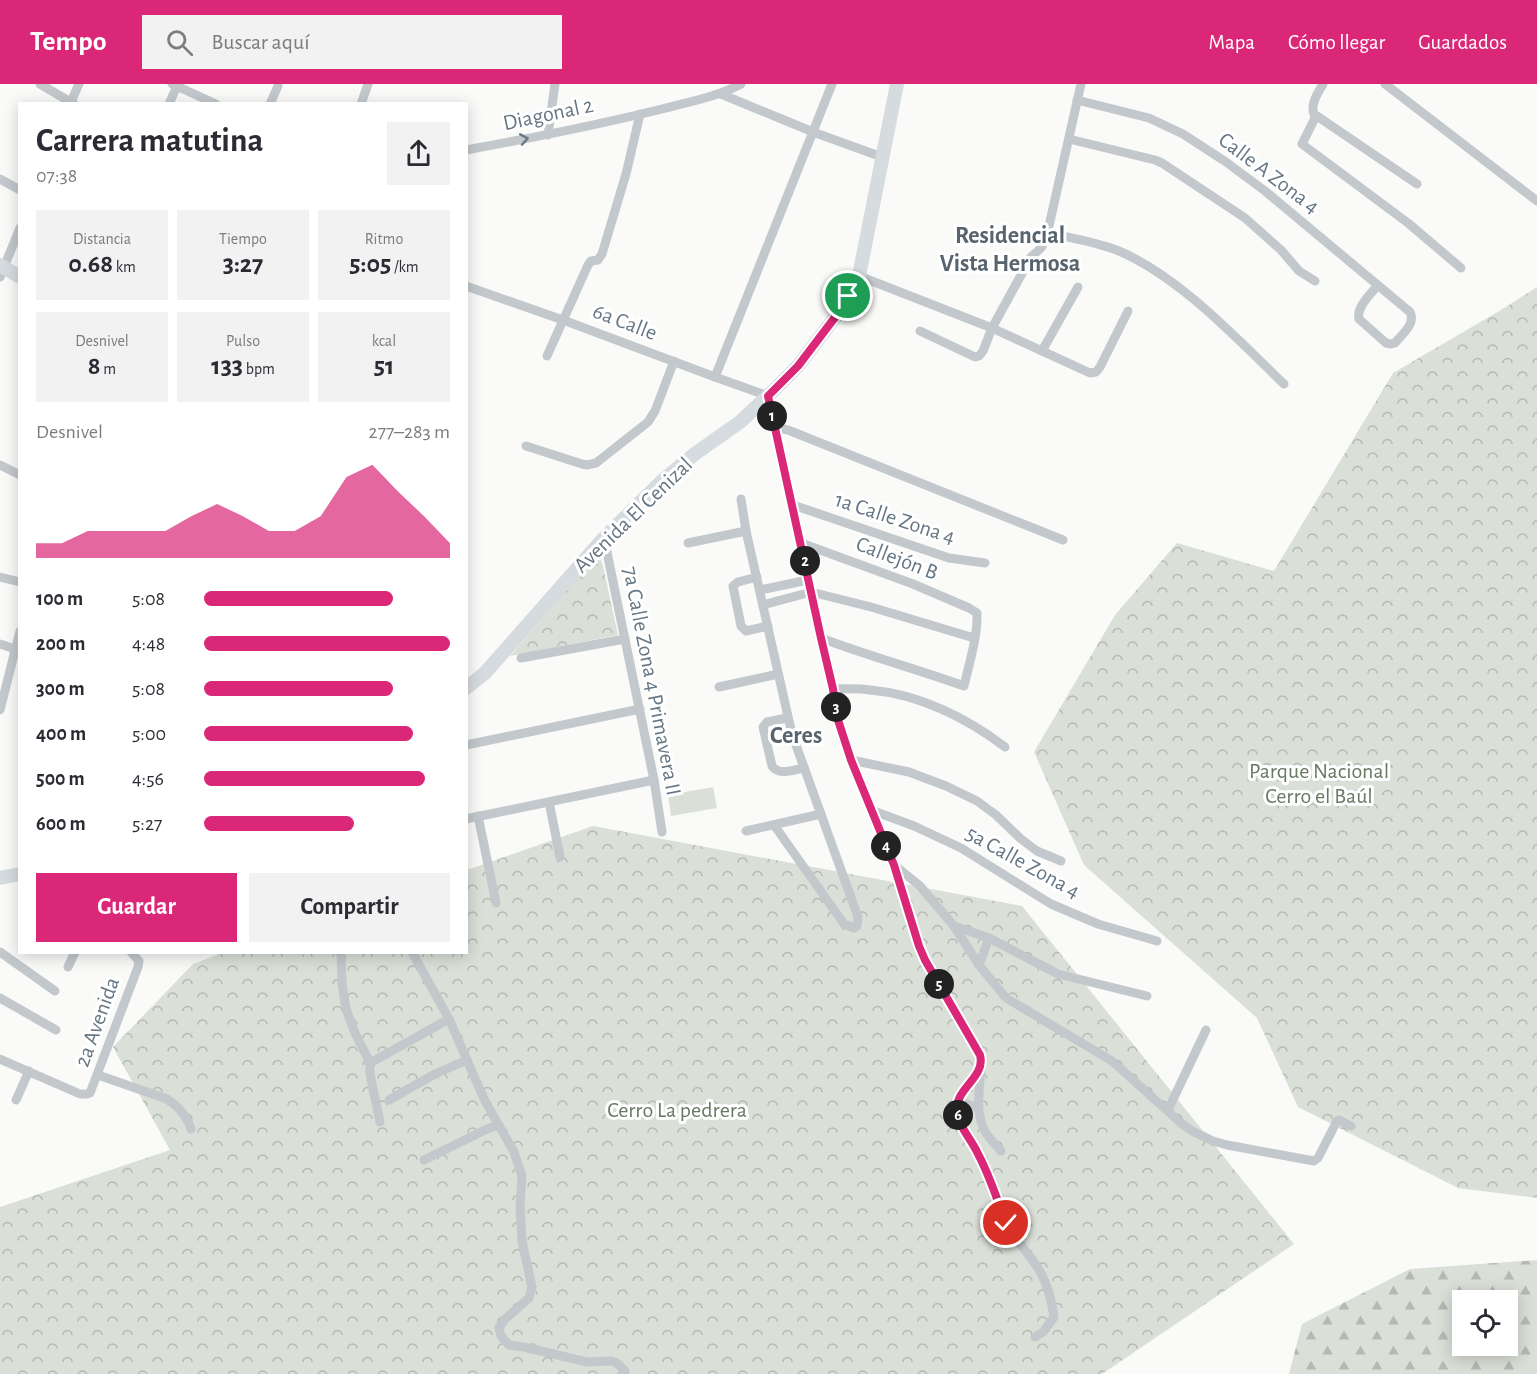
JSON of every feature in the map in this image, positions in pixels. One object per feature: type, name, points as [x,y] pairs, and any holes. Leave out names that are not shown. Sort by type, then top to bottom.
[{"type":"street","points":[[40,84],[70,102]]},
{"type":"street","points":[[72,102],[79,84]]},
{"type":"street","points":[[362,102],[369,84]]},
{"type":"street","points":[[548,135],[555,84]]},
{"type":"street","name":"Diagonal 2","points":[[468,150],[548,135],[640,114],[721,94],[741,84]]},
{"type":"street","points":[[715,377],[832,84]]},
{"type":"street","name":"Avenida El Cenizal","points":[[468,686],[485,673],[604,538],[662,481],[740,422],[798,366],[836,316],[859,276],[897,84]]},
{"type":"street","points":[[920,331],[977,357],[981,355],[992,328],[1031,257],[1045,243],[1081,84]]},
{"type":"street","points":[[1323,84],[1313,104],[1314,113],[1302,144],[1408,223],[1461,268]]},
{"type":"street","points":[[1385,84],[1537,201]]},
{"type":"street","points":[[170,102],[176,85],[212,102]]},
{"type":"street","points":[[271,102],[278,86]]},
{"type":"street","points":[[721,94],[813,132],[882,157]]},
{"type":"street","name":"Calle A Zona 4","points":[[1077,100],[1149,118],[1183,134],[1227,162],[1265,191],[1378,285],[1410,312],[1413,318],[1411,324],[1395,343],[1386,343],[1359,319],[1360,309],[1378,285]]},
{"type":"street","points":[[1314,113],[1417,184]]},
{"type":"street","points":[[547,357],[588,265],[591,261],[598,260],[602,254],[626,174],[640,114]]},
{"type":"street","points":[[1069,139],[1155,160],[1162,164],[1245,218],[1281,250],[1299,271],[1315,281]]},
{"type":"street","points":[[0,179],[18,189]]},
{"type":"street","points":[[18,232],[1,270],[18,276]]},
{"type":"street","points":[[1048,233],[1103,245],[1119,251],[1157,273],[1203,308],[1284,384]]},
{"type":"street","points":[[859,276],[992,328],[1093,373],[1100,367],[1128,311]]},
{"type":"street","name":"6a Calle","points":[[468,287],[768,396]]},
{"type":"street","points":[[1042,351],[1078,287]]},
{"type":"street","points":[[526,446],[582,464],[596,463],[648,422],[655,411],[674,361]]},
{"type":"street","points":[[768,396],[838,720],[851,760],[894,865],[919,946],[982,1060],[978,1108],[980,1119],[986,1132],[1001,1151]]},
{"type":"street","points":[[774,427],[788,430],[1062,540]]},
{"type":"street","points":[[0,465],[18,474]]},
{"type":"street","points":[[741,499],[787,718],[858,917],[857,926],[854,928],[844,924],[774,825]]},
{"type":"street","name":"1a Calle Zona 4","points":[[793,505],[950,558],[985,563]]},
{"type":"street","points":[[688,543],[746,531]]},
{"type":"street","name":"7a Calle Zona 4 Primavera II","points":[[604,538],[640,709],[662,832]]},
{"type":"street","name":"Callejón B","points":[[801,543],[913,584],[969,608],[977,613],[978,621],[974,638]]},
{"type":"street","points":[[0,577],[18,582]]},
{"type":"street","points":[[757,578],[738,582],[734,586],[741,626],[746,631],[768,626]]},
{"type":"street","points":[[760,590],[808,579]]},
{"type":"street","points":[[763,605],[811,592],[871,607],[974,638],[964,686],[821,638]]},
{"type":"street","points":[[0,710],[18,638]]},
{"type":"street","points":[[521,658],[625,639]]},
{"type":"street","points":[[0,644],[15,649]]},
{"type":"street","points":[[719,687],[778,674]]},
{"type":"street","points":[[833,689],[883,691],[927,704],[958,717],[987,733],[1005,747]]},
{"type":"street","points":[[468,745],[640,709]]},
{"type":"street","points":[[787,718],[767,722],[763,727],[772,766],[779,772],[804,768]]},
{"type":"street","points":[[851,760],[909,771],[946,786],[977,801],[996,815],[1021,839],[1037,850],[1061,861]]},
{"type":"street","points":[[468,818],[654,780]]},
{"type":"street","points":[[549,802],[560,857]]},
{"type":"street","name":"5a Calle Zona 4","points":[[871,810],[914,826],[961,848],[1051,904],[1098,924],[1157,941]]},
{"type":"street","points":[[746,831],[821,814]]},
{"type":"street","points":[[478,816],[496,903]]},
{"type":"street","points":[[894,865],[920,886],[954,926],[979,965],[1006,998],[1112,1061],[1192,1131],[1227,1145],[1314,1161],[1318,1158],[1337,1121],[1351,1126]]},
{"type":"street","points":[[0,869],[18,866]]},
{"type":"street","points":[[0,878],[18,874]]},
{"type":"street","points":[[954,926],[989,938],[1058,974],[1147,996]]},
{"type":"street","points":[[979,965],[989,938]]},
{"type":"street","points":[[0,952],[55,991]]},
{"type":"street","points":[[68,967],[74,954]]},
{"type":"street","name":"2a Avenida","points":[[29,1071],[80,1094],[87,1094],[93,1089],[138,967],[138,961],[133,954]]},
{"type":"street","points":[[340,954],[346,1009],[370,1063],[370,1074],[380,1122]]},
{"type":"street","points":[[413,954],[449,1019],[484,1101],[514,1152],[522,1176],[520,1205],[522,1241],[532,1287],[529,1298],[504,1320],[499,1329],[501,1336],[509,1345],[586,1362],[610,1361],[617,1364],[625,1371],[625,1374]]},
{"type":"street","points":[[0,998],[56,1030]]},
{"type":"street","points":[[370,1063],[449,1019]]},
{"type":"street","points":[[1168,1110],[1206,1030]]},
{"type":"street","points":[[0,1059],[29,1071],[16,1100]]},
{"type":"street","points":[[388,1100],[435,1074],[467,1060]]},
{"type":"street","points":[[981,1067],[958,1101],[957,1113],[962,1128],[978,1152],[1006,1223],[1041,1273],[1047,1286],[1054,1317],[1043,1332],[1035,1337]]},
{"type":"street","points":[[98,1075],[167,1099],[186,1115],[191,1129]]},
{"type":"street","points":[[958,1101],[978,1108]]},
{"type":"street","points":[[424,1160],[498,1125]]},
{"type":"green space","name":"Parque Nacional Cerro el Baúl","points":[[1537,287],[1537,1198],[1458,1188],[1298,1107],[1257,1018],[1084,865],[1034,752],[1115,615],[1177,543],[1274,571],[1393,373]]},
{"type":"green space","points":[[599,553],[618,635],[510,656]]},
{"type":"green space","points":[[713,787],[717,808],[671,816],[668,795]]},
{"type":"green space","name":"Cerro La pedrera","points":[[593,826],[1022,906],[1294,1244],[1102,1374],[0,1374],[0,1207],[170,1150],[113,1047],[193,964],[220,954],[468,954],[468,870]]},
{"type":"green space","points":[[1537,1260],[1537,1374],[1289,1374],[1302,1324],[1410,1269]]},
{"type":"district","name":"Residencial Vista Hermosa","points":[[1010,250]]},
{"type":"district","name":"Ceres","points":[[796,736]]},
{"type":"route","points":[[848,296],[836,316],[798,366],[768,396],[838,720],[851,760],[894,865],[919,946],[982,1060],[981,1067],[958,1101],[957,1113],[962,1128],[978,1152],[1006,1223]]}]
